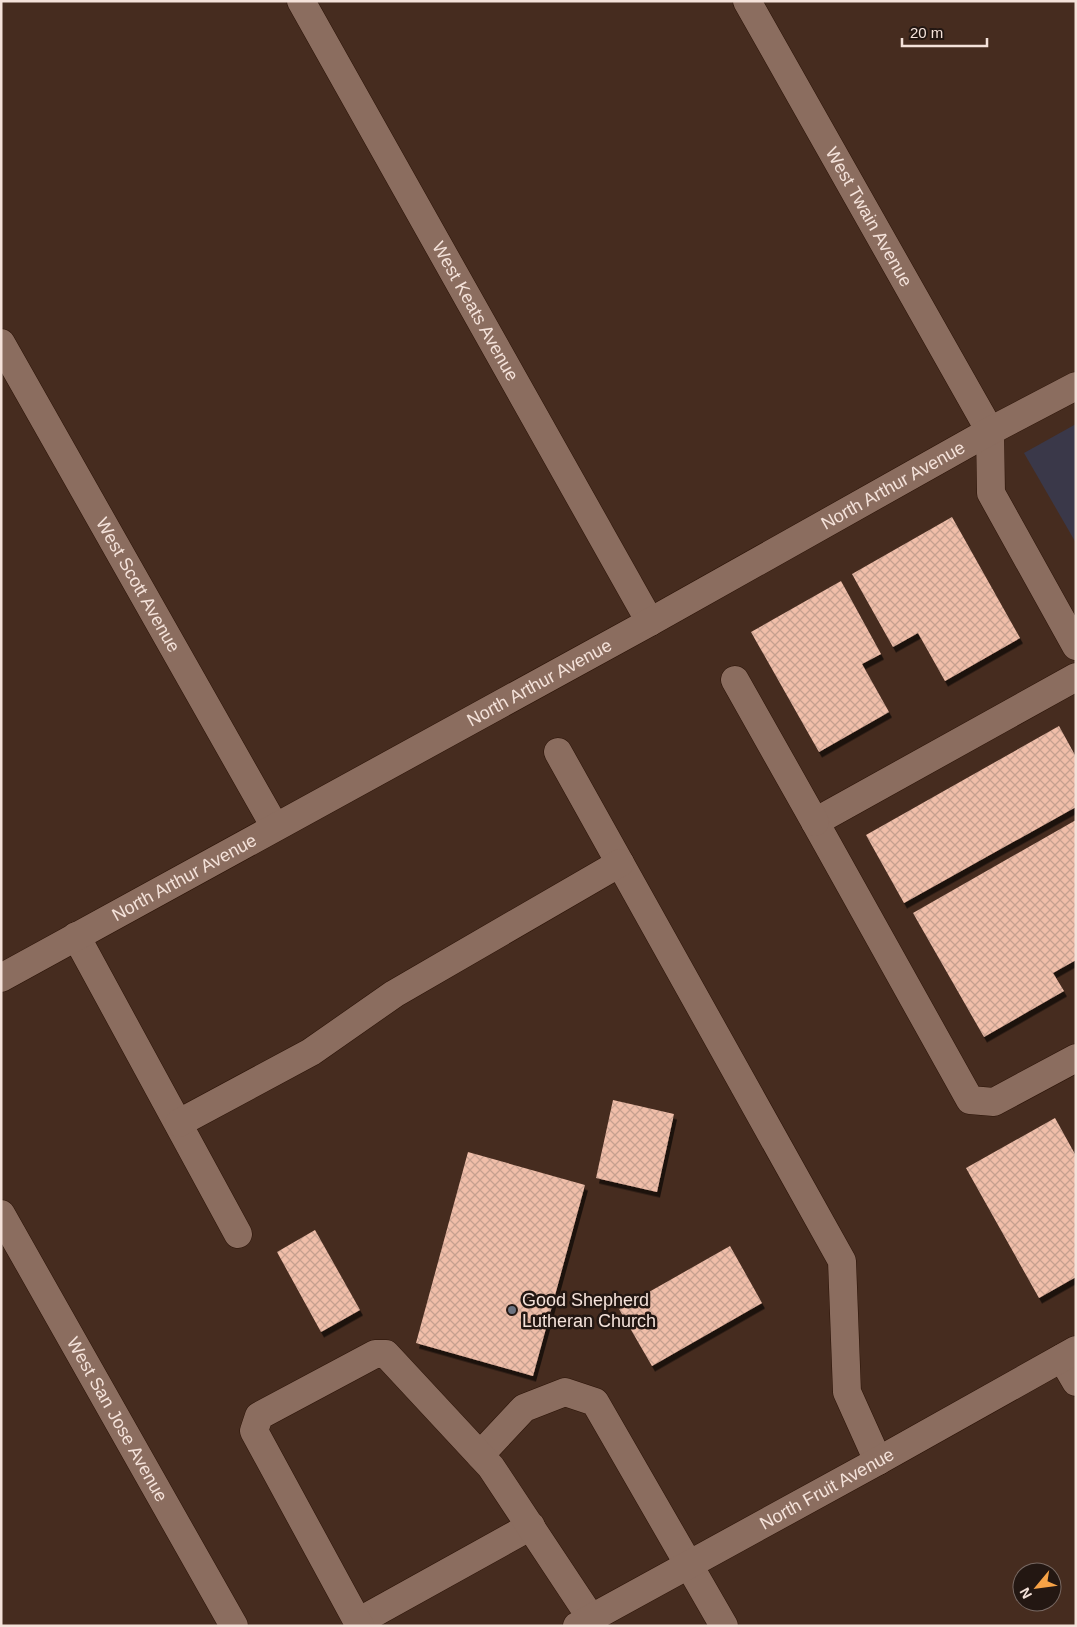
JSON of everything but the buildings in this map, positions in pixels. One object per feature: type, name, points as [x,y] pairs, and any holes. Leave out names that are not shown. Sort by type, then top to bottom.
[{"type":"street","name":"West Keats Avenue","points":[[301,1],[650,622]]},
{"type":"street","name":"West Twain Avenue","points":[[747,1],[990,431]]},
{"type":"street","name":"West Scott Avenue","points":[[1,343],[275,827]]},
{"type":"street","name":"North Arthur Avenue","points":[[1,978],[650,622],[990,431],[1076,386]]},
{"type":"street","points":[[990,431],[991,493],[1076,646]]},
{"type":"street","points":[[814,822],[1076,677]]},
{"type":"street","points":[[736,680],[970,1100],[994,1102],[1076,1058]]},
{"type":"street","points":[[558,752],[842,1261],[848,1392],[878,1461]]},
{"type":"street","points":[[179,1123],[311,1052],[394,994],[620,863]]},
{"type":"street","points":[[76,936],[238,1234]]},
{"type":"street","name":"West San Jose Avenue","points":[[1,1214],[234,1626]]},
{"type":"street","points":[[531,1526],[359,1624],[254,1431],[259,1416],[375,1354],[386,1354],[491,1467],[531,1526],[584,1622]]},
{"type":"street","points":[[1069,1354],[1076,1382]]},
{"type":"street","name":"North Fruit Avenue","points":[[584,1622],[1069,1354]]},
{"type":"street","points":[[480,1455],[524,1408],[565,1392],[595,1402],[724,1626]]},
{"type":"shaded area","points":[[1076,424],[1076,543],[1024,453]]},
{"type":"place","name":"Good Shepherd Lutheran Church","points":[[512,1310]]}]
